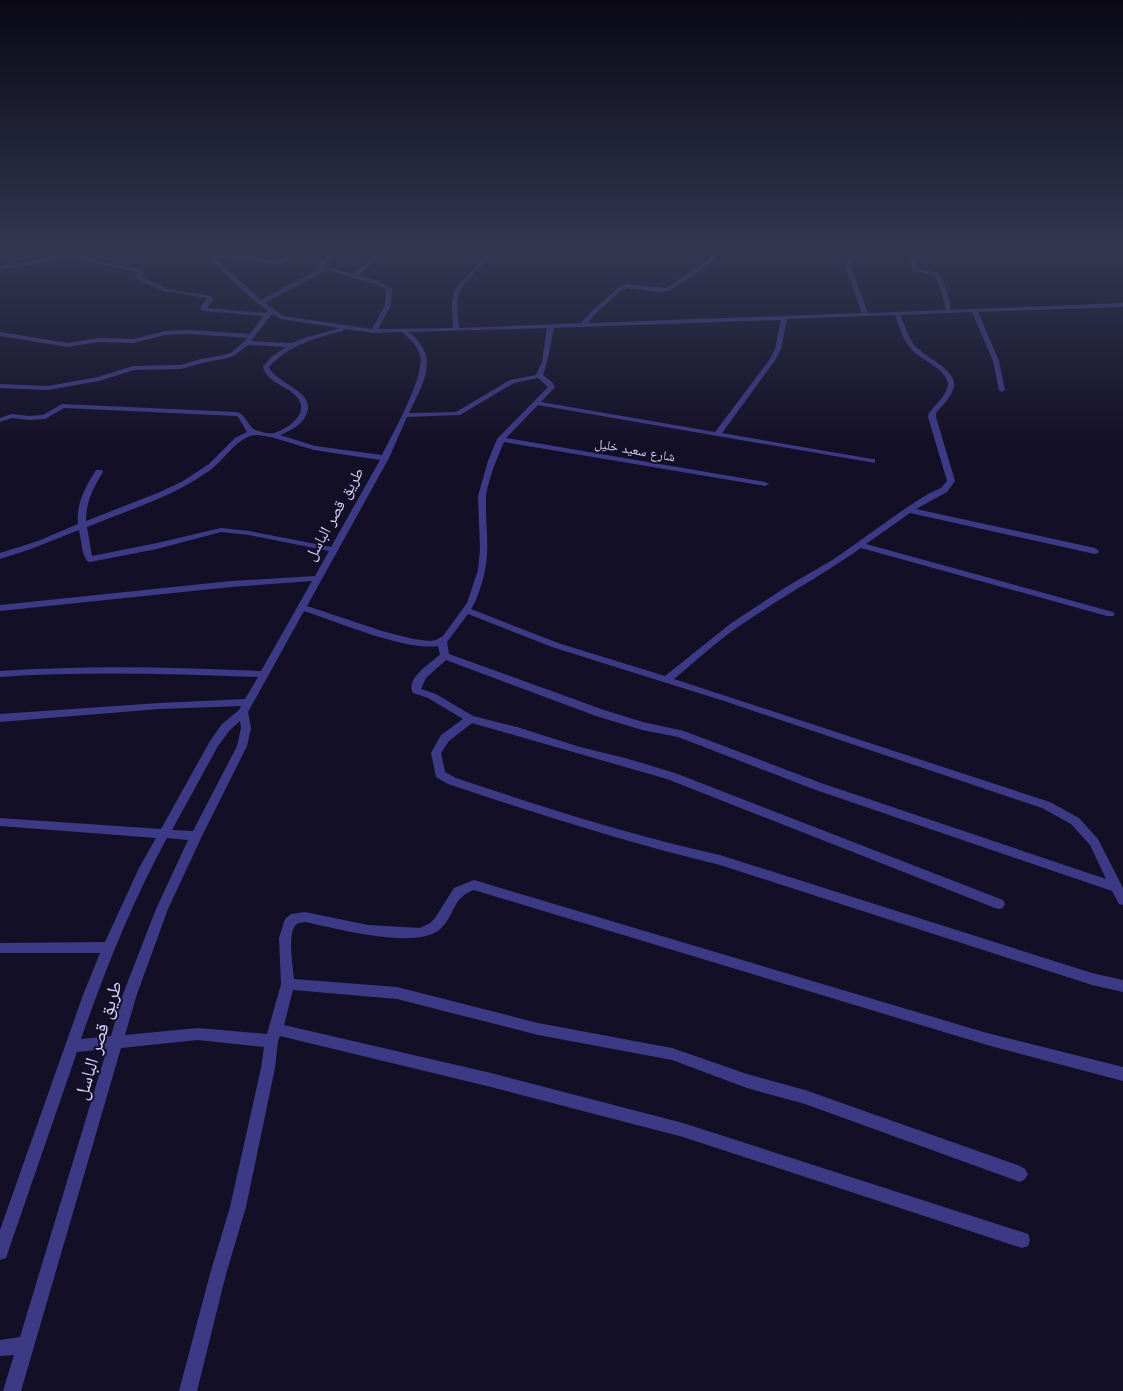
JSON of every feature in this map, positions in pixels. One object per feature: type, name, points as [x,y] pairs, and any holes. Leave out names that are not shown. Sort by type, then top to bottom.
[{"type":"street","points":[[0,386],[48,388],[65,386],[98,379],[133,368],[184,366],[201,361],[226,357],[233,354],[247,343],[266,317]]},
{"type":"street","points":[[281,317],[292,320],[374,331],[404,331],[814,317]]},
{"type":"street","points":[[374,331],[381,317]]},
{"type":"street","points":[[455,317],[456,330]]},
{"type":"street","points":[[583,325],[590,317]]},
{"type":"street","points":[[666,680],[733,626],[789,589],[838,561],[909,510],[931,496],[944,490],[950,483],[951,480],[932,417],[933,413],[951,387],[951,381],[948,375],[913,348],[898,317]]},
{"type":"street","points":[[977,317],[996,361],[1002,390]]},
{"type":"street","points":[[717,434],[773,359],[778,349],[784,318]]},
{"type":"street","points":[[539,376],[544,362],[551,326]]},
{"type":"street","points":[[247,343],[290,345],[348,328]]},
{"type":"street","name":"طريق قصر الباسل","points":[[0,1252],[90,994],[126,906],[164,833],[217,739],[245,707],[385,458],[405,415],[425,367],[421,348],[414,339],[404,331]]},
{"type":"street","points":[[0,334],[68,345],[97,340],[134,341],[169,332],[252,336]]},
{"type":"street","points":[[274,436],[295,424],[302,418],[305,410],[304,403],[297,393],[276,380],[265,369],[276,356],[290,345]]},
{"type":"street","points":[[301,607],[379,633],[413,642],[430,644],[442,641],[446,638],[471,603],[477,587],[483,560],[482,496],[492,461],[501,439],[552,387],[550,383],[539,376],[512,381],[458,414],[405,415]]},
{"type":"street","points":[[536,403],[872,461]]},
{"type":"street","points":[[0,420],[12,416],[29,418],[45,417],[64,406],[196,411],[237,414],[241,416],[247,428],[255,433]]},
{"type":"street","points":[[0,556],[82,526],[181,485],[221,458],[236,440],[243,435],[255,433],[274,436],[314,448],[385,458]]},
{"type":"street","name":"شارع سعيد خليل","points":[[501,439],[765,484]]},
{"type":"street","points":[[99,472],[83,501],[81,510],[87,554],[89,558],[92,559],[157,546],[220,530],[334,550]]},
{"type":"street","points":[[909,510],[1095,551]]},
{"type":"street","points":[[859,545],[1110,614]]},
{"type":"street","points":[[0,608],[231,584],[318,578]]},
{"type":"street","points":[[466,610],[555,645],[1046,805],[1075,821],[1094,842],[1123,900]]},
{"type":"street","points":[[442,641],[445,656]]},
{"type":"street","points":[[445,656],[592,711],[642,726],[680,734],[817,786],[1116,886]]},
{"type":"street","points":[[445,656],[416,683],[416,690],[432,696],[470,719],[517,731],[579,751],[626,762],[672,776],[999,904]]},
{"type":"street","points":[[0,674],[44,671],[164,670],[263,674]]},
{"type":"street","points":[[0,718],[159,706],[245,707]]},
{"type":"street","name":"طريق قصر الباسل","points":[[12,1391],[117,1042],[130,994],[162,909],[196,836],[242,746],[246,728],[245,707]]},
{"type":"street","points":[[470,719],[445,738],[436,753],[440,774],[445,778],[574,821],[673,849],[720,860],[1092,979],[1123,986]]},
{"type":"street","points":[[0,822],[196,836]]},
{"type":"street","points":[[188,1391],[218,1274],[238,1207],[274,1035],[288,984],[284,938],[289,923],[295,918],[305,917],[368,930],[420,933],[428,932],[435,927],[457,892],[474,885],[696,950],[988,1039],[1123,1074]]},
{"type":"street","points":[[0,948],[109,947]]},
{"type":"street","points":[[288,984],[397,993],[538,1029],[672,1054],[747,1081],[805,1097],[1020,1174]]},
{"type":"street","points":[[73,1046],[198,1034],[274,1035],[491,1080],[683,1130],[1022,1240]]},
{"type":"street","points":[[0,1348],[26,1345]]}]
